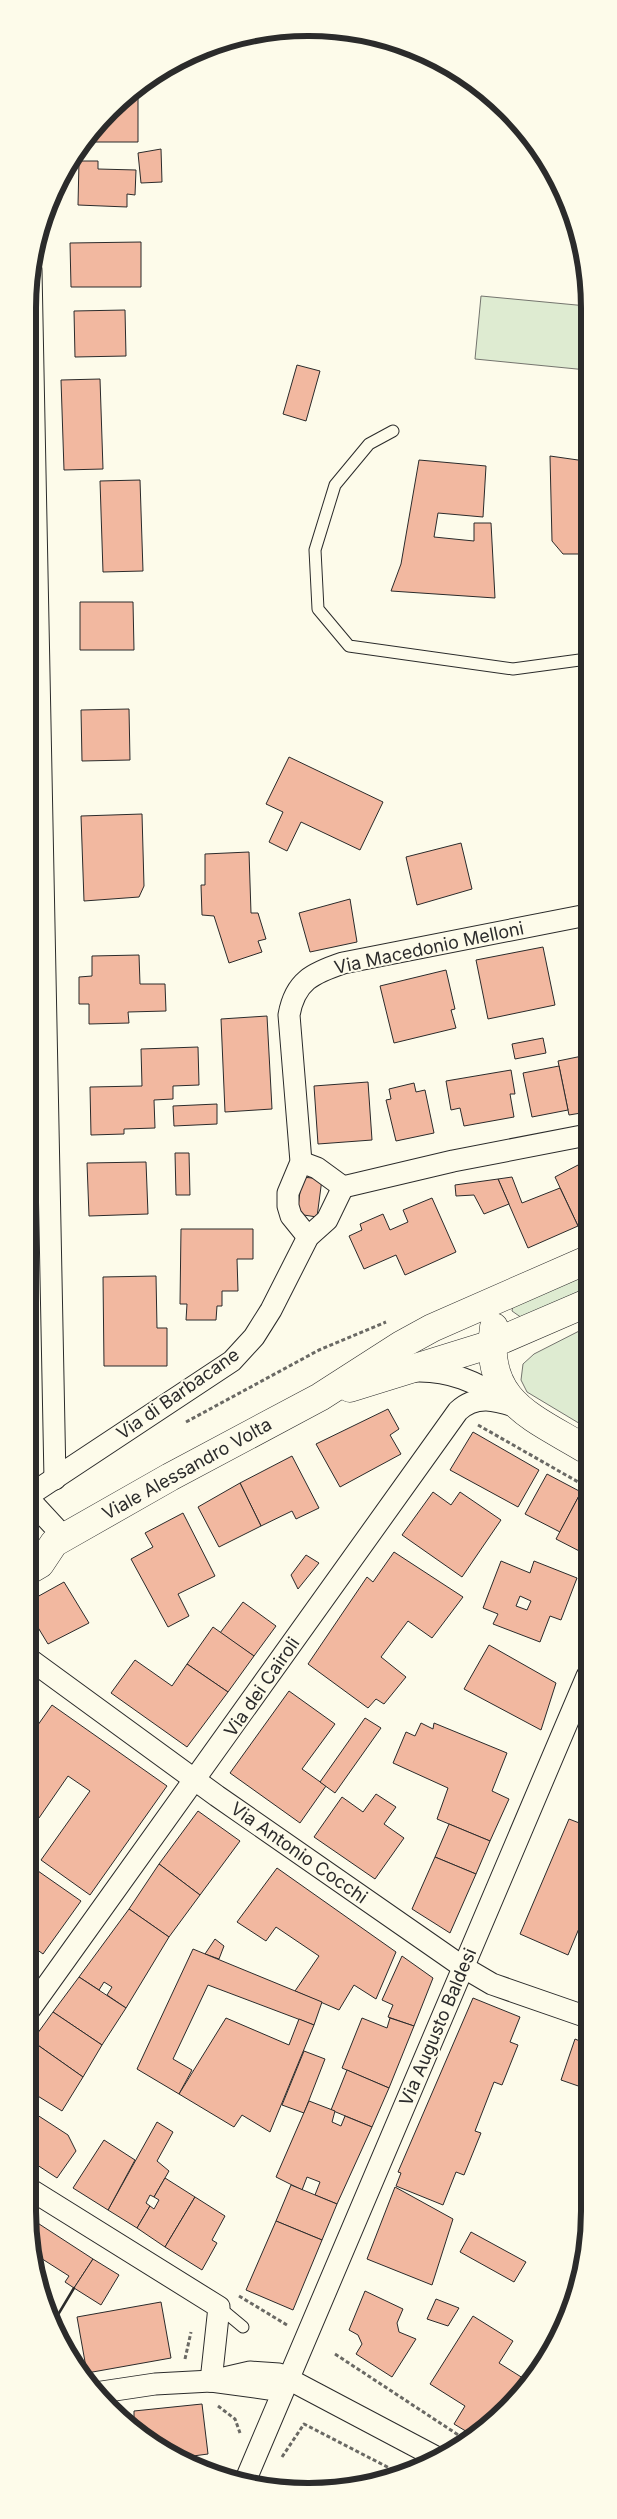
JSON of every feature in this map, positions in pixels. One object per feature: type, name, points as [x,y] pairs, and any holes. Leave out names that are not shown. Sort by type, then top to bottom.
[{"type":"main road","points":[[393,1362],[432,1328],[581,1263]]},
{"type":"main road","points":[[512,1292],[496,1319],[492,1344],[499,1381],[517,1407],[581,1446]]},
{"type":"main road","points":[[393,1362],[492,1344],[581,1306]]},
{"type":"main road","name":"Viale Alessandro Volta","points":[[36,1566],[40,1564],[49,1541],[320,1397],[393,1362]]},
{"type":"street","points":[[36,560],[55,1479]]},
{"type":"street","name":"Via Macedonio Melloni","points":[[308,1237],[290,1216],[288,1206],[288,1192],[301,1162],[288,1015],[291,1002],[304,981],[323,970],[343,963],[581,916]]},
{"type":"street","points":[[301,1162],[316,1168],[343,1187],[453,1161],[581,1136]]},
{"type":"street","name":"Via di Barbacane","points":[[36,1492],[232,1361],[254,1337],[271,1310],[308,1237],[327,1220],[343,1187]]},
{"type":"street","points":[[393,1362],[430,1372],[461,1377],[478,1384],[517,1407]]},
{"type":"street","name":"Via dei Cairoli","points":[[36,2001],[196,1780],[458,1411],[471,1402],[480,1400],[498,1401],[517,1407]]},
{"type":"street","points":[[36,1514],[49,1541]]},
{"type":"street","name":"Via Antonio Cocchi","points":[[36,1664],[196,1780],[463,1967],[492,1984],[581,2015]]},
{"type":"street","name":"Via Augusto Baldesi","points":[[247,2476],[581,1690]]},
{"type":"street","points":[[36,2193],[219,2307],[211,2381]]},
{"type":"street","points":[[105,2391],[155,2384],[211,2381],[269,2389],[289,2378],[431,2454]]},
{"type":"lane","points":[[393,431],[369,444],[335,485],[314,550],[318,609],[349,646],[513,669],[581,660]]},
{"type":"lane","points":[[219,2307],[244,2327]]},
{"type":"path","points":[[178,1426],[211,1406],[320,1350],[367,1330]]},
{"type":"path","points":[[471,1421],[581,1484]]},
{"type":"path","points":[[335,2354],[461,2436]]},
{"type":"path","points":[[212,2404],[228,2412],[235,2419],[240,2438]]},
{"type":"path","points":[[280,2459],[304,2424],[392,2469]]},
{"type":"green space","points":[[481,296],[581,305],[581,369],[475,359]]},
{"type":"green space","points":[[581,1272],[581,1294],[522,1318],[512,1311],[513,1305]]},
{"type":"green space","points":[[581,1330],[581,1424],[527,1392],[521,1380],[523,1364],[534,1354]]},
{"type":"building","points":[[138,97],[138,142],[94,142],[116,116]]},
{"type":"building","points":[[161,149],[162,182],[141,183],[138,153]]},
{"type":"building","points":[[80,161],[98,161],[98,169],[136,170],[135,195],[127,194],[127,207],[78,205]]},
{"type":"building","points":[[141,242],[141,287],[71,287],[70,243]]},
{"type":"building","points":[[125,310],[126,356],[75,357],[74,311]]},
{"type":"building","points":[[297,365],[320,371],[306,421],[283,414]]},
{"type":"building","points":[[100,379],[103,469],[64,470],[61,380]]},
{"type":"building","points":[[550,456],[581,460],[581,554],[563,554],[552,541]]},
{"type":"building","points":[[419,460],[486,466],[483,517],[438,513],[434,537],[474,541],[474,523],[491,523],[495,598],[391,591],[401,564]]},
{"type":"building","points":[[140,480],[143,571],[103,572],[100,481]]},
{"type":"building","points":[[80,602],[133,602],[134,650],[80,650]]},
{"type":"building","points":[[129,709],[130,760],[82,761],[81,710]]},
{"type":"building","points":[[289,757],[383,802],[360,850],[301,822],[287,851],[269,842],[283,812],[266,804]]},
{"type":"building","points":[[142,814],[144,886],[139,897],[84,901],[81,816]]},
{"type":"building","points":[[461,843],[472,889],[417,905],[406,857]]},
{"type":"building","points":[[249,852],[251,913],[258,913],[266,939],[258,941],[262,952],[229,963],[214,916],[202,915],[201,885],[205,885],[205,854]]},
{"type":"building","points":[[350,899],[357,942],[310,952],[299,913]]},
{"type":"building","points":[[543,947],[555,1005],[488,1019],[476,960]]},
{"type":"building","points":[[139,955],[140,984],[165,984],[166,1011],[128,1012],[129,1023],[89,1024],[89,1004],[79,1004],[79,977],[92,976],[92,956]]},
{"type":"building","points":[[446,970],[455,1009],[451,1010],[456,1028],[394,1043],[380,986]]},
{"type":"building","points":[[267,1016],[272,1109],[225,1112],[221,1019]]},
{"type":"building","points":[[543,1038],[546,1053],[515,1059],[512,1044]]},
{"type":"building","points":[[198,1047],[199,1085],[173,1086],[173,1099],[154,1100],[155,1128],[124,1129],[124,1134],[91,1135],[90,1087],[142,1086],[141,1049]]},
{"type":"building","points":[[581,1056],[581,1113],[569,1115],[558,1061]]},
{"type":"building","points":[[559,1066],[568,1110],[532,1117],[523,1073]]},
{"type":"building","points":[[511,1070],[515,1094],[510,1094],[514,1117],[464,1126],[460,1108],[451,1110],[446,1081]]},
{"type":"building","points":[[368,1082],[372,1140],[318,1144],[314,1086]]},
{"type":"building","points":[[414,1083],[416,1092],[425,1090],[434,1133],[396,1141],[386,1100],[391,1099],[389,1089]]},
{"type":"building","points":[[217,1104],[217,1124],[174,1126],[173,1106]]},
{"type":"building","points":[[175,1153],[189,1153],[190,1195],[176,1195]]},
{"type":"building","points":[[146,1162],[148,1214],[89,1216],[87,1163]]},
{"type":"building","points":[[580,1164],[581,1166],[581,1225],[578,1226],[555,1177]]},
{"type":"building","points":[[302,1177],[322,1179],[317,1217],[297,1214]]},
{"type":"building","points":[[512,1177],[522,1203],[560,1188],[578,1226],[528,1248],[498,1179]]},
{"type":"building","points":[[498,1179],[509,1204],[484,1214],[474,1195],[456,1196],[455,1185]]},
{"type":"building","points":[[432,1198],[456,1252],[405,1275],[396,1255],[364,1269],[349,1236],[362,1230],[360,1224],[383,1214],[390,1230],[408,1222],[403,1210]]},
{"type":"building","points":[[181,1229],[253,1229],[253,1259],[237,1259],[238,1291],[222,1291],[222,1306],[217,1306],[216,1320],[186,1320],[187,1304],[180,1304]]},
{"type":"building","points":[[156,1276],[157,1328],[167,1328],[167,1366],[104,1366],[103,1277]]},
{"type":"building","points":[[388,1409],[399,1429],[390,1435],[401,1454],[340,1487],[316,1444]]},
{"type":"building","points":[[473,1432],[539,1470],[518,1507],[450,1470]]},
{"type":"building","points":[[292,1456],[319,1508],[296,1519],[292,1511],[261,1526],[240,1483]]},
{"type":"building","points":[[547,1474],[581,1492],[560,1532],[525,1514]]},
{"type":"building","points":[[240,1483],[261,1526],[219,1547],[198,1507]]},
{"type":"building","points":[[433,1492],[451,1505],[460,1492],[501,1520],[462,1577],[402,1535]]},
{"type":"building","points":[[581,1492],[581,1552],[556,1539]]},
{"type":"building","points":[[183,1513],[215,1576],[178,1594],[189,1616],[168,1627],[131,1559],[153,1547],[145,1533]]},
{"type":"building","points":[[394,1552],[463,1597],[432,1638],[408,1621],[381,1657],[406,1677],[384,1704],[376,1699],[368,1708],[308,1664],[367,1577],[373,1582]]},
{"type":"building","points":[[306,1555],[319,1563],[298,1589],[291,1575]]},
{"type":"building","points":[[501,1561],[530,1573],[534,1561],[577,1578],[561,1620],[550,1616],[540,1642],[493,1624],[498,1614],[483,1608]],"holes":[[[520,1596],[531,1601],[527,1610],[516,1606]]]},
{"type":"building","points":[[64,1582],[89,1623],[48,1644],[36,1624],[36,1598]]},
{"type":"building","points":[[243,1602],[276,1626],[254,1656],[220,1633]]},
{"type":"building","points":[[213,1627],[254,1656],[228,1692],[187,1664]]},
{"type":"building","points":[[489,1645],[556,1683],[541,1730],[464,1689]]},
{"type":"building","points":[[135,1660],[172,1686],[187,1664],[228,1692],[187,1747],[111,1693]]},
{"type":"building","points":[[289,1691],[335,1724],[302,1769],[326,1786],[300,1823],[230,1773]]},
{"type":"building","points":[[52,1705],[167,1786],[90,1895],[41,1860],[90,1791],[68,1776],[39,1818],[36,1816],[36,1728]]},
{"type":"building","points":[[365,1718],[381,1728],[335,1793],[320,1782]]},
{"type":"building","points":[[421,1723],[433,1729],[434,1723],[507,1753],[492,1791],[509,1799],[490,1841],[437,1819],[448,1788],[393,1763],[406,1732],[415,1736]]},
{"type":"building","points":[[376,1794],[396,1807],[384,1824],[404,1838],[375,1879],[314,1837],[342,1797],[363,1812]]},
{"type":"building","points":[[198,1811],[240,1841],[200,1895],[159,1864]]},
{"type":"building","points":[[569,1819],[581,1824],[581,1924],[568,1955],[520,1934]]},
{"type":"building","points":[[449,1824],[490,1841],[476,1874],[435,1857]]},
{"type":"building","points":[[435,1857],[476,1874],[450,1933],[412,1909]]},
{"type":"building","points":[[159,1864],[200,1895],[169,1937],[129,1909]]},
{"type":"building","points":[[277,1868],[396,1952],[376,1999],[354,1985],[339,2010],[295,1991],[319,1956],[276,1927],[266,1941],[237,1922]]},
{"type":"building","points":[[36,1870],[81,1901],[43,1954],[36,1949]]},
{"type":"building","points":[[129,1909],[169,1937],[126,2008],[107,1995],[112,1987],[104,1982],[99,1990],[79,1977]]},
{"type":"building","points":[[215,1939],[224,1946],[219,1959],[205,1954]]},
{"type":"building","points":[[193,1949],[322,2002],[314,2025],[208,1985],[173,2059],[192,2070],[179,2094],[137,2069]]},
{"type":"building","points":[[402,1956],[433,1978],[414,2026],[388,2017],[393,2005],[382,2000]]},
{"type":"building","points":[[79,1977],[126,2008],[102,2045],[53,2012]]},
{"type":"building","points":[[473,1998],[520,2017],[510,2042],[518,2045],[502,2085],[494,2082],[475,2131],[481,2133],[464,2175],[456,2172],[443,2205],[396,2186],[401,2173],[398,2172]]},
{"type":"building","points":[[53,2012],[102,2045],[83,2077],[36,2044],[36,2035]]},
{"type":"building","points":[[226,2018],[289,2045],[299,2019],[314,2025],[270,2132],[242,2115],[234,2127],[179,2094]]},
{"type":"building","points":[[362,2018],[387,2028],[390,2018],[414,2026],[389,2088],[342,2068]]},
{"type":"building","points":[[575,2039],[581,2042],[581,2087],[561,2080]]},
{"type":"building","points":[[36,2044],[83,2077],[62,2111],[36,2095]]},
{"type":"building","points":[[304,2051],[325,2059],[304,2113],[282,2105]]},
{"type":"building","points":[[347,2070],[389,2088],[372,2127],[331,2110]]},
{"type":"building","points":[[309,2101],[335,2111],[332,2122],[341,2126],[345,2116],[372,2127],[337,2204],[315,2195],[320,2182],[307,2177],[302,2190],[276,2177]]},
{"type":"building","points":[[36,2114],[68,2135],[76,2151],[57,2178],[36,2164]]},
{"type":"building","points":[[157,2122],[173,2132],[157,2161],[169,2171],[154,2197],[150,2195],[146,2203],[150,2206],[137,2228],[108,2210]]},
{"type":"building","points":[[104,2140],[135,2160],[108,2210],[73,2188]]},
{"type":"building","points":[[165,2178],[195,2197],[165,2247],[137,2228],[150,2206],[154,2209],[159,2200],[154,2197]]},
{"type":"building","points":[[291,2185],[337,2204],[322,2240],[276,2221]]},
{"type":"building","points":[[395,2187],[453,2219],[432,2285],[367,2259]]},
{"type":"building","points":[[195,2197],[225,2216],[212,2240],[217,2243],[202,2270],[165,2247]]},
{"type":"building","points":[[276,2221],[322,2240],[293,2310],[246,2290]]},
{"type":"building","points":[[37,2222],[93,2259],[74,2288],[65,2282],[69,2276],[40,2258]]},
{"type":"building","points":[[471,2232],[526,2262],[514,2282],[460,2252]]},
{"type":"building","points":[[93,2259],[119,2275],[101,2305],[74,2288]]},
{"type":"building","points":[[365,2291],[403,2309],[397,2323],[399,2332],[416,2339],[392,2377],[356,2354],[362,2344],[358,2335],[349,2330]]},
{"type":"building","points":[[436,2299],[459,2308],[448,2326],[427,2319]]},
{"type":"building","points":[[161,2302],[171,2358],[90,2372],[86,2367],[77,2317]]},
{"type":"building","points":[[473,2316],[513,2341],[499,2363],[523,2378],[501,2403],[467,2432],[454,2424],[465,2406],[430,2384]]},
{"type":"building","points":[[202,2404],[208,2454],[191,2456],[172,2446],[134,2419],[134,2411]]},
{"type":"wall","points":[[57,2316],[74,2288]]}]
